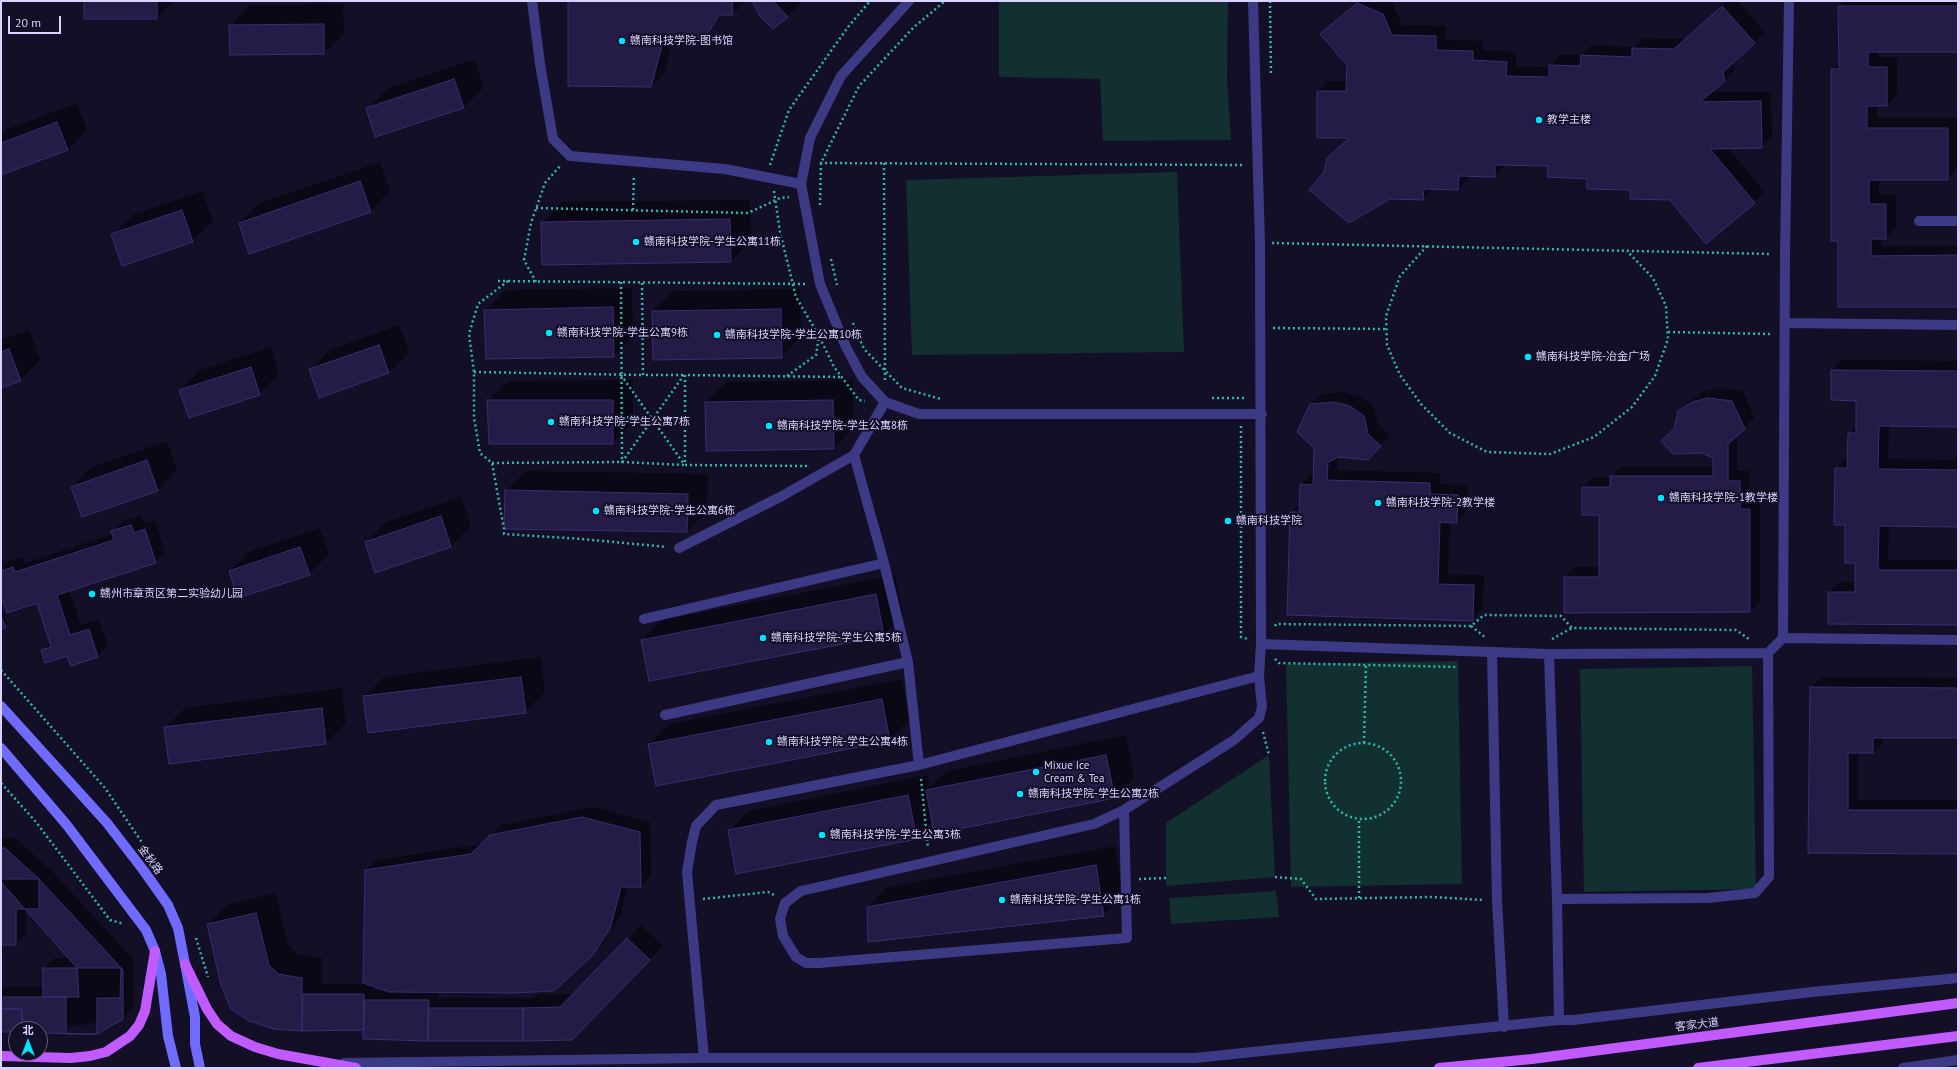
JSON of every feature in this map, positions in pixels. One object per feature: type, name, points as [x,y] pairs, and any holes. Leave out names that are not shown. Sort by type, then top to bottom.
[{"type":"main road","name":"金秋路","points":[[1,706],[108,823],[168,905],[178,928],[195,1017],[195,1044],[200,1068]]},
{"type":"main road","points":[[1,748],[66,824],[146,930],[155,951],[161,974],[168,1036],[176,1068]]},
{"type":"main road","points":[[1,1056],[71,1058],[90,1056],[106,1052],[130,1036],[146,1011],[155,951]]},
{"type":"main road","points":[[185,964],[207,1009],[217,1024],[231,1036],[255,1047],[278,1054],[337,1063],[356,1068]]},
{"type":"main road","name":"客家大道","points":[[1439,1068],[1532,1059],[1958,1003]]},
{"type":"main road","points":[[1698,1068],[1958,1036]]},
{"type":"street","points":[[532,1],[540,64],[553,139],[570,156],[635,160],[725,169],[801,184]]},
{"type":"street","points":[[909,1],[841,76],[810,138],[801,184],[820,284],[846,347],[862,377],[885,402],[919,414],[1262,414]]},
{"type":"street","points":[[1124,810],[1127,938],[819,963],[806,962],[796,957],[783,936],[780,918],[786,903],[801,892],[1094,824],[1124,810],[1234,740],[1259,718],[1262,707],[1259,676],[1261,644],[1262,414],[1260,243],[1253,1]]},
{"type":"street","points":[[1261,644],[1366,649],[1548,654],[1768,653],[1783,638],[1785,254],[1789,1]]},
{"type":"street","points":[[1919,221],[1958,222]]},
{"type":"street","points":[[1785,323],[1958,325]]},
{"type":"street","points":[[679,548],[782,496],[854,455],[885,402]]},
{"type":"street","points":[[854,455],[884,563],[908,662],[919,765]]},
{"type":"street","points":[[644,619],[884,563]]},
{"type":"street","points":[[1783,638],[1958,640]]},
{"type":"street","points":[[1492,653],[1497,901],[1504,1026]]},
{"type":"street","points":[[1557,899],[1708,898],[1755,893],[1769,877],[1768,653]]},
{"type":"street","points":[[1548,654],[1557,899],[1559,1020]]},
{"type":"street","points":[[665,715],[908,662]]},
{"type":"street","points":[[704,1058],[688,872],[696,826],[716,805],[919,765],[1259,676]]},
{"type":"street","points":[[337,1063],[704,1058],[1195,1058],[1559,1020],[1574,1020],[1812,992],[1958,978]]},
{"type":"street","points":[[1903,1068],[1958,1060]]},
{"type":"path","points":[[820,210],[821,162],[859,86],[913,28],[945,1]]},
{"type":"path","points":[[536,282],[524,260],[531,223],[545,183],[570,156]]},
{"type":"path","points":[[1244,158],[1244,173]]},
{"type":"path","points":[[633,210],[635,160]]},
{"type":"path","points":[[805,162],[1258,166]]},
{"type":"path","points":[[884,163],[885,402]]},
{"type":"path","points":[[536,208],[748,213],[780,198],[803,195]]},
{"type":"path","points":[[1260,243],[1785,254]]},
{"type":"path","points":[[1427,246],[1400,276],[1386,316],[1387,345],[1400,375],[1421,404],[1450,433],[1487,452],[1550,454],[1594,437],[1632,407],[1655,376],[1668,339],[1666,306],[1653,278],[1627,251]]},
{"type":"path","points":[[830,256],[837,286]]},
{"type":"path","points":[[498,281],[820,284]]},
{"type":"path","points":[[508,281],[478,304],[468,334],[474,372],[474,418],[480,453],[492,463],[622,462],[685,465],[811,466]]},
{"type":"path","points":[[621,282],[622,462]]},
{"type":"path","points":[[642,283],[643,375]]},
{"type":"path","points":[[852,321],[864,349],[902,388],[944,400]]},
{"type":"path","points":[[1261,328],[1387,329]]},
{"type":"path","points":[[621,330],[643,330]]},
{"type":"path","points":[[1668,332],[1785,334]]},
{"type":"path","points":[[787,376],[816,355],[819,336]]},
{"type":"path","points":[[474,372],[862,377]]},
{"type":"path","points":[[621,374],[685,465]]},
{"type":"path","points":[[622,462],[684,375]]},
{"type":"path","points":[[684,375],[685,465]]},
{"type":"path","points":[[1208,399],[1247,398],[1247,390]]},
{"type":"path","points":[[622,417],[684,420]]},
{"type":"path","points":[[1241,426],[1241,637],[1261,644],[1279,663],[1458,667]]},
{"type":"path","points":[[492,463],[504,534],[582,539],[679,548]]},
{"type":"path","points":[[1471,626],[1484,615],[1561,616],[1572,628]]},
{"type":"path","points":[[1261,644],[1276,624],[1471,626],[1488,640]]},
{"type":"path","points":[[1545,639],[1552,639],[1572,628],[1736,630],[1768,653]]},
{"type":"path","points":[[1364,743],[1366,649]]},
{"type":"path","points":[[1259,718],[1269,755]]},
{"type":"path","points":[[1357,743],[1364,743],[1382,747],[1392,756],[1399,767],[1401,779],[1400,790],[1396,800],[1389,808],[1380,815],[1359,819],[1339,811],[1332,803],[1326,791],[1325,778],[1328,766],[1334,755],[1345,747],[1357,743]]},
{"type":"path","points":[[919,765],[930,862]]},
{"type":"path","points":[[1,783],[36,822],[110,920],[146,930]]},
{"type":"path","points":[[1359,819],[1359,898]]},
{"type":"path","points":[[1275,877],[1301,879],[1316,898],[1432,897],[1497,901]]},
{"type":"path","points":[[1126,880],[1166,878]]},
{"type":"path","points":[[690,900],[768,892]]},
{"type":"green space","points":[[999,1],[1228,1],[1227,79],[1231,140],[1103,141],[1100,79],[999,77]]},
{"type":"green space","points":[[1177,172],[1184,352],[912,355],[906,180]]},
{"type":"green space","points":[[1458,661],[1462,884],[1291,887],[1286,664]]},
{"type":"green space","points":[[1752,666],[1756,889],[1584,892],[1580,669]]},
{"type":"green space","points":[[1269,755],[1275,877],[1166,886],[1166,823]]},
{"type":"green space","points":[[1276,891],[1279,917],[1171,924],[1169,898]]},
{"type":"building","points":[[84,1],[157,1],[157,19],[84,19]]},
{"type":"building","name":"赣南科技学院-图书馆","points":[[568,1],[732,1],[733,15],[720,15],[705,37],[692,37],[662,46],[651,87],[568,86]]},
{"type":"building","name":"赣南科技学院-图书馆","points":[[752,1],[773,1],[788,17],[773,29],[760,16]]},
{"type":"building","name":"教学主楼","points":[[1357,3],[1383,14],[1392,35],[1436,36],[1436,50],[1473,51],[1473,60],[1507,62],[1506,76],[1549,77],[1549,65],[1580,66],[1581,55],[1632,57],[1632,48],[1674,49],[1722,6],[1755,43],[1723,72],[1725,81],[1700,102],[1761,101],[1762,148],[1710,149],[1755,203],[1706,244],[1670,200],[1630,199],[1630,190],[1587,189],[1587,179],[1547,177],[1548,166],[1495,165],[1495,177],[1459,176],[1458,190],[1424,189],[1423,200],[1390,199],[1349,223],[1309,190],[1324,172],[1327,158],[1349,138],[1317,138],[1317,91],[1346,91],[1347,65],[1320,34]]},
{"type":"building","points":[[1838,6],[1958,6],[1958,52],[1868,52],[1868,67],[1887,67],[1887,106],[1867,106],[1867,128],[1948,128],[1948,180],[1869,180],[1869,204],[1886,204],[1886,239],[1871,239],[1871,256],[1958,255],[1958,307],[1838,307],[1838,241],[1831,241],[1831,69],[1839,69]]},
{"type":"building","points":[[324,24],[324,54],[230,55],[229,25]]},
{"type":"building","points":[[454,79],[464,108],[375,137],[366,108]]},
{"type":"building","points":[[57,122],[68,150],[1,175],[1,143]]},
{"type":"building","points":[[360,181],[371,212],[249,254],[239,223]]},
{"type":"building","points":[[182,210],[193,242],[122,266],[111,234]]},
{"type":"building","name":"赣南科技学院-学生公寓11栋","points":[[730,219],[731,262],[542,265],[541,222]]},
{"type":"building","name":"赣南科技学院-学生公寓9栋","points":[[613,307],[614,357],[486,359],[484,310]]},
{"type":"building","name":"赣南科技学院-学生公寓10栋","points":[[781,309],[782,358],[653,360],[652,311]]},
{"type":"building","points":[[379,345],[389,373],[319,398],[309,369]]},
{"type":"building","points":[[9,349],[21,381],[1,388],[1,352]]},
{"type":"building","points":[[251,367],[260,395],[189,418],[179,390]]},
{"type":"building","points":[[1831,370],[1958,371],[1958,427],[1879,426],[1878,469],[1958,470],[1958,527],[1879,526],[1878,570],[1958,570],[1958,625],[1828,624],[1828,592],[1855,592],[1855,563],[1845,563],[1845,525],[1834,525],[1835,468],[1847,468],[1848,433],[1856,433],[1856,401],[1831,400]]},
{"type":"building","name":"赣南科技学院-1教学楼","points":[[1708,398],[1732,401],[1745,429],[1728,444],[1728,481],[1740,481],[1740,509],[1750,509],[1750,612],[1564,613],[1564,577],[1599,577],[1599,515],[1582,515],[1582,487],[1610,487],[1610,476],[1713,476],[1713,458],[1702,453],[1673,454],[1661,441],[1674,429],[1678,411],[1692,402]]},
{"type":"building","name":"赣南科技学院-学生公寓7栋","points":[[487,400],[613,400],[613,444],[489,444]]},
{"type":"building","name":"赣南科技学院-学生公寓8栋","points":[[833,400],[834,449],[706,451],[705,402]]},
{"type":"building","name":"赣南科技学院-2教学楼","points":[[1334,402],[1350,406],[1364,416],[1368,434],[1381,446],[1368,460],[1339,457],[1328,462],[1327,480],[1430,483],[1430,494],[1458,495],[1457,523],[1440,522],[1438,584],[1474,585],[1473,621],[1287,615],[1290,512],[1299,512],[1300,484],[1313,485],[1314,448],[1297,432],[1310,404]]},
{"type":"building","points":[[147,460],[158,491],[82,517],[71,487]]},
{"type":"building","name":"赣南科技学院-学生公寓6栋","points":[[505,490],[688,494],[687,532],[504,529]]},
{"type":"building","points":[[441,516],[451,547],[375,573],[365,542]]},
{"type":"building","points":[[131,525],[134,533],[145,529],[156,563],[57,595],[70,635],[89,629],[98,657],[71,666],[67,656],[45,663],[41,650],[51,647],[37,603],[7,613],[1,596],[1,571],[13,567],[15,572],[114,540],[111,531]]},
{"type":"building","points":[[300,547],[310,575],[238,598],[229,571]]},
{"type":"building","name":"赣南科技学院-学生公寓5栋","points":[[876,594],[884,636],[649,681],[641,640]]},
{"type":"building","points":[[1,617],[6,627],[1,630]]},
{"type":"building","points":[[521,677],[526,713],[368,733],[363,696]]},
{"type":"building","points":[[1810,687],[1958,688],[1958,738],[1873,738],[1873,753],[1848,753],[1848,810],[1958,810],[1958,854],[1808,853]]},
{"type":"building","name":"赣南科技学院-学生公寓4栋","points":[[882,699],[890,741],[656,786],[648,744]]},
{"type":"building","points":[[322,708],[326,744],[169,764],[164,727]]},
{"type":"building","name":"赣南科技学院-学生公寓2栋","points":[[1106,755],[1115,798],[934,834],[926,790]]},
{"type":"building","name":"赣南科技学院-学生公寓3栋","points":[[908,795],[917,839],[736,874],[728,830]]},
{"type":"building","points":[[582,817],[640,832],[641,887],[621,887],[610,929],[592,956],[554,991],[514,993],[389,992],[363,983],[365,870],[471,854],[490,835]]},
{"type":"building","points":[[1,848],[5,848],[39,879],[123,970],[123,1019],[97,1034],[48,1033],[48,1021],[22,1021],[22,1009],[1,1009],[1,997],[79,997],[77,968],[1,882]]},
{"type":"building","name":"赣南科技学院-学生公寓1栋","points":[[1096,865],[1104,916],[868,942],[867,907]]},
{"type":"building","points":[[1,879],[39,879],[39,909],[16,909],[16,945],[1,945]]},
{"type":"building","points":[[256,913],[269,965],[278,974],[302,978],[302,1031],[274,1029],[249,1021],[231,1009],[221,985],[207,924]]},
{"type":"building","points":[[627,938],[650,960],[572,1040],[523,1041],[523,1008],[560,1007]]},
{"type":"building","points":[[43,968],[121,968],[120,998],[97,998],[97,1034],[66,1034],[66,997],[43,997]]},
{"type":"building","points":[[303,994],[364,994],[364,1030],[302,1031]]},
{"type":"building","points":[[364,1000],[429,1000],[428,1041],[363,1039]]},
{"type":"building","points":[[428,1008],[523,1008],[523,1041],[428,1041]]},
{"type":"building","points":[[1,1009],[22,1009],[22,1021],[8,1021],[8,1032],[1,1032]]},
{"type":"place","name":"赣南科技学院-图书馆","points":[[622,41]]},
{"type":"place","name":"教学主楼","points":[[1539,120]]},
{"type":"place","name":"赣南科技学院-学生公寓11栋","points":[[636,242]]},
{"type":"place","name":"赣南科技学院-学生公寓9栋","points":[[549,333]]},
{"type":"place","name":"赣南科技学院-学生公寓10栋","points":[[717,335]]},
{"type":"place","name":"赣南科技学院-冶金广场","points":[[1528,357]]},
{"type":"place","name":"赣南科技学院-学生公寓7栋","points":[[551,422]]},
{"type":"place","name":"赣南科技学院-学生公寓8栋","points":[[769,426]]},
{"type":"place","name":"赣南科技学院-1教学楼","points":[[1661,498]]},
{"type":"place","name":"赣南科技学院-2教学楼","points":[[1378,503]]},
{"type":"place","name":"赣南科技学院-学生公寓6栋","points":[[596,511]]},
{"type":"place","name":"赣南科技学院","points":[[1228,521]]},
{"type":"place","name":"赣州市章贡区第二实验幼儿园","points":[[92,594]]},
{"type":"place","name":"赣南科技学院-学生公寓5栋","points":[[763,638]]},
{"type":"place","name":"赣南科技学院-学生公寓4栋","points":[[769,742]]},
{"type":"place","name":"Mixue Ice Cream & Tea","points":[[1036,772]]},
{"type":"place","name":"赣南科技学院-学生公寓2栋","points":[[1020,794]]},
{"type":"place","name":"赣南科技学院-学生公寓3栋","points":[[822,835]]},
{"type":"place","name":"赣南科技学院-学生公寓1栋","points":[[1002,900]]}]
